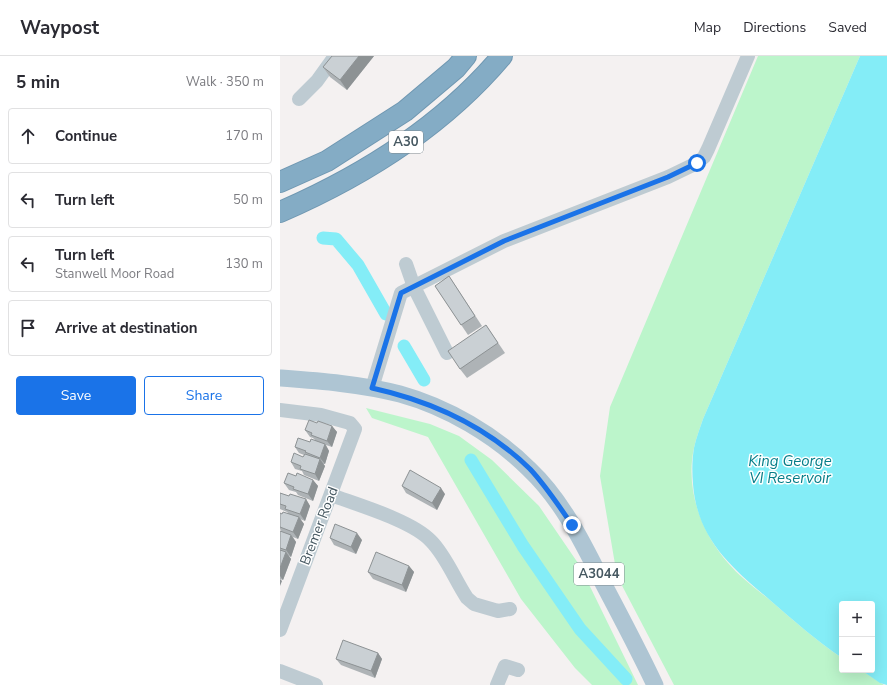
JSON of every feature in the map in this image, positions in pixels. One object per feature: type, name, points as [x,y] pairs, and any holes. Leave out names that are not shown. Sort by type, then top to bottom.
[{"type":"highway","name":"A30","points":[[280,182],[328,161],[405,111],[456,68],[466,56]]},
{"type":"highway","name":"A30","points":[[280,212],[338,185],[403,145],[445,112],[474,86],[502,56]]},
{"type":"main road","name":"A3044","points":[[280,378],[372,388],[400,394],[424,403],[477,428],[505,447],[530,470],[553,496],[572,525],[656,685]]},
{"type":"street","points":[[299,100],[318,81],[335,56]]},
{"type":"street","points":[[372,388],[401,293],[504,241],[668,177],[701,160],[708,149],[748,56]]},
{"type":"street","points":[[406,264],[414,287],[447,353]]},
{"type":"street","name":"Bremer Road","points":[[280,410],[321,415],[350,423],[355,429],[280,630]]},
{"type":"street","points":[[331,495],[380,512],[424,533],[433,542],[467,598],[474,604],[498,612],[510,609]]},
{"type":"street","points":[[497,685],[505,666],[518,670]]},
{"type":"street","points":[[280,672],[300,682],[316,685]]},
{"type":"green space","points":[[758,56],[860,56],[703,419],[695,444],[692,463],[692,479],[694,494],[703,524],[718,551],[728,563],[748,583],[806,631],[839,656],[839,673],[866,673],[884,685],[674,685],[617,576],[600,476],[610,407]]},
{"type":"green space","points":[[366,408],[430,424],[459,436],[492,460],[539,506],[580,566],[638,685],[592,685],[575,668],[521,599],[428,437],[372,418]]},
{"type":"water","name":"King George VI Reservoir","points":[[860,56],[887,56],[887,685],[880,683],[865,673],[875,673],[875,601],[839,601],[839,656],[806,631],[743,577],[719,551],[701,521],[693,484],[692,475],[694,448],[703,419]]},
{"type":"building","points":[[332,56],[359,56],[340,80],[323,67]]},
{"type":"building","points":[[449,276],[475,316],[461,325],[435,286]]},
{"type":"building","points":[[486,325],[498,343],[460,369],[448,351]]},
{"type":"building","points":[[309,420],[317,423],[318,421],[332,426],[327,441],[311,435],[312,433],[305,430]]},
{"type":"building","points":[[298,438],[310,442],[311,439],[325,444],[320,458],[295,447]]},
{"type":"building","points":[[294,453],[303,457],[305,454],[320,459],[315,474],[300,469],[301,466],[291,462]]},
{"type":"building","points":[[410,470],[441,488],[432,503],[402,486]]},
{"type":"building","points":[[288,473],[296,476],[297,473],[313,480],[308,494],[293,489],[294,487],[284,483]]},
{"type":"building","points":[[280,493],[289,496],[290,494],[306,499],[300,514],[285,509],[286,506],[280,504]]},
{"type":"building","points":[[283,512],[299,517],[293,532],[280,527],[280,513],[282,514]]},
{"type":"building","points":[[335,524],[357,533],[351,547],[330,538]]},
{"type":"building","points":[[280,531],[291,535],[286,550],[280,548]]},
{"type":"building","points":[[280,550],[286,552],[280,568]]},
{"type":"building","points":[[376,552],[409,566],[402,585],[368,572]]},
{"type":"building","points":[[343,640],[378,653],[371,671],[336,659]]},
{"type":"waterway","points":[[323,238],[336,239],[358,265],[386,314]]},
{"type":"waterway","points":[[404,346],[424,380]]},
{"type":"waterway","points":[[471,460],[523,546],[580,629],[626,679]]},
{"type":"route","points":[[572,525],[553,496],[530,470],[505,447],[477,428],[444,411],[400,394],[372,388],[401,293],[504,241],[668,177],[697,163]]}]
